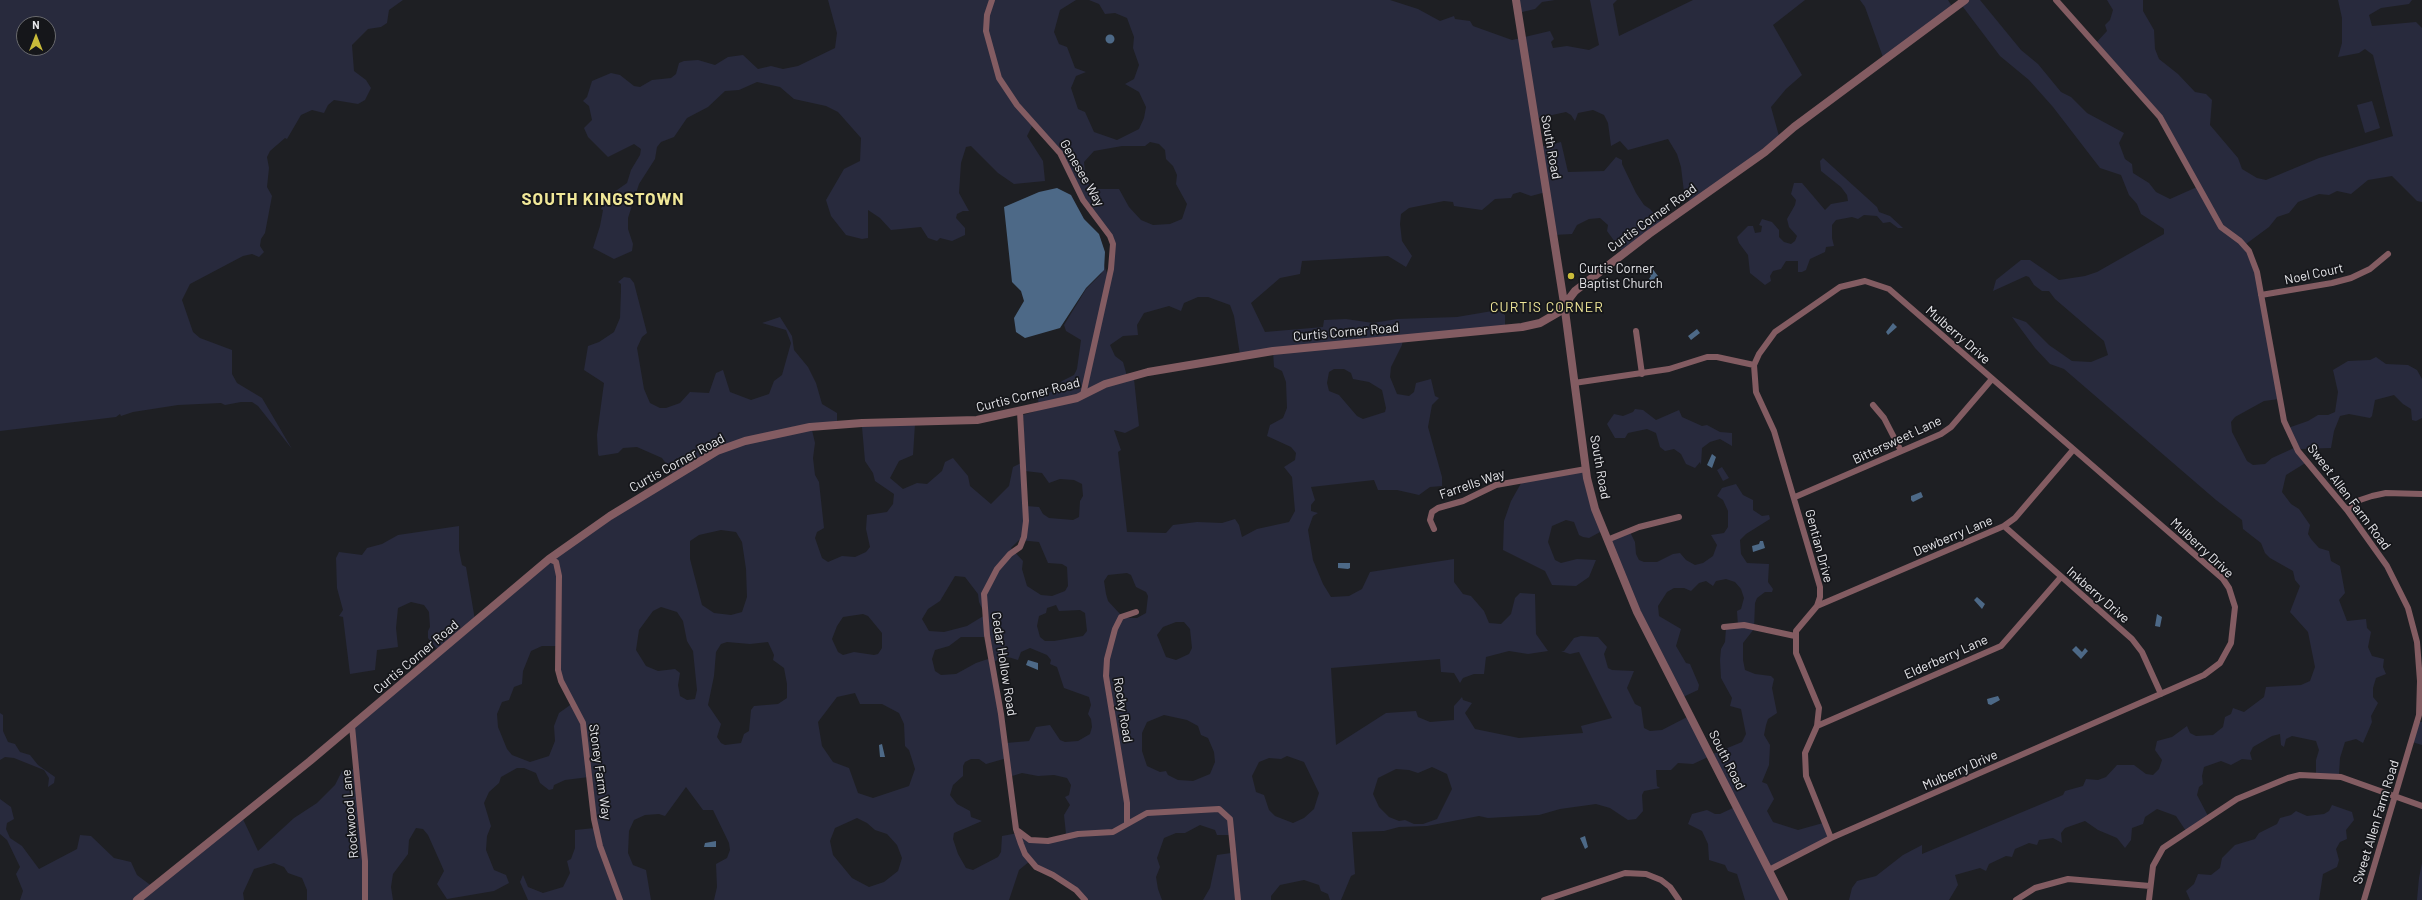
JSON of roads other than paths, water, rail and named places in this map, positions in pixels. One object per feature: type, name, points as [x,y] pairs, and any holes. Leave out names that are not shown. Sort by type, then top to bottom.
[{"type":"street","name":"Genesee Way","points":[[992,0],[987,15],[986,31],[999,78],[1017,105],[1060,153],[1083,200],[1110,236],[1113,244],[1111,269],[1083,395]]},
{"type":"street","name":"South Road","points":[[1516,0],[1564,303],[1586,469],[1595,509],[1637,612],[1784,900]]},
{"type":"street","name":"Curtis Corner Road","points":[[137,900],[254,808],[549,559],[634,501],[717,451],[745,441],[810,427],[966,421],[1020,412],[1083,395],[1120,379],[1148,372],[1273,351],[1527,327],[1551,319],[1559,312],[1564,303],[1575,291],[1649,234],[1765,152],[1794,127],[1965,0]]},
{"type":"street","name":"Sweet Allen Farm Road","points":[[2056,0],[2160,117],[2218,223],[2224,230],[2240,241],[2249,251],[2257,272],[2284,421],[2298,451],[2347,510],[2395,579],[2408,608],[2417,642],[2420,681],[2419,715],[2364,900]]},
{"type":"street","name":"Noel Court","points":[[2261,295],[2332,283],[2351,278],[2370,269],[2388,254]]},
{"type":"street","name":"Mulberry Drive","points":[[1754,366],[1776,332],[1840,287],[1864,281],[1889,289],[2073,450],[2215,571],[2229,588],[2235,607],[2231,643],[2224,658],[2204,675],[1831,838],[1769,870]]},
{"type":"street","points":[[1636,331],[1642,374]]},
{"type":"street","points":[[1574,383],[1669,369],[1707,356],[1717,356],[1754,366]]},
{"type":"street","name":"Gentian Drive","points":[[1754,366],[1756,392],[1774,431],[1795,497],[1820,587],[1820,597],[1817,606]]},
{"type":"street","name":"Bittersweet Lane","points":[[1795,497],[1941,434],[1951,427],[1992,379]]},
{"type":"street","points":[[1873,405],[1884,418],[1901,451]]},
{"type":"street","name":"Cedar Hollow Road","points":[[1020,412],[1026,521],[1024,536],[1020,547],[1010,554],[993,576],[984,594],[983,605],[1018,831],[1025,854],[1029,861],[1076,890],[1085,900]]},
{"type":"street","name":"Dewberry Lane","points":[[1817,606],[2004,526],[2015,518],[2073,450]]},
{"type":"street","name":"Farrells Way","points":[[1434,529],[1430,520],[1432,512],[1438,508],[1463,501],[1496,485],[1586,469]]},
{"type":"street","points":[[2347,510],[2360,500],[2386,493],[2422,494]]},
{"type":"street","points":[[1607,540],[1639,527],[1679,517]]},
{"type":"street","name":"Inkberry Drive","points":[[2004,526],[2138,646],[2161,694]]},
{"type":"street","name":"Stoney Farm Way","points":[[549,559],[556,562],[559,576],[558,670],[561,681],[583,723],[594,819],[600,846],[620,900]]},
{"type":"street","name":"Elderberry Lane","points":[[1817,726],[2001,646],[2062,577]]},
{"type":"street","points":[[1817,606],[1796,631],[1795,636],[1798,661],[1819,708],[1817,726],[1805,753],[1805,771],[1831,838]]},
{"type":"street","name":"Rocky Road","points":[[1127,824],[1127,803],[1106,676],[1107,659],[1115,629],[1121,617],[1136,612]]},
{"type":"street","points":[[1724,627],[1744,624],[1795,636]]},
{"type":"street","name":"Rockwood Lane","points":[[352,726],[364,854],[365,900]]},
{"type":"street","points":[[2149,900],[2154,866],[2162,848],[2237,799],[2270,784],[2300,775],[2336,776],[2353,779],[2422,806]]},
{"type":"street","points":[[1018,831],[1026,838],[1042,842],[1078,834],[1113,832],[1147,813],[1215,809],[1225,812],[1230,819],[1238,900]]},
{"type":"street","points":[[1544,900],[1625,873],[1646,874],[1661,880],[1670,887],[1679,900]]},
{"type":"street","points":[[2016,900],[2035,888],[2068,879],[2150,886]]},
{"type":"place","name":"Curtis Corner Baptist Church","points":[[1571,276]]},
{"type":"district","name":"SOUTH KINGSTOWN","points":[[603,199]]},
{"type":"district","name":"CURTIS CORNER","points":[[1547,307]]}]
